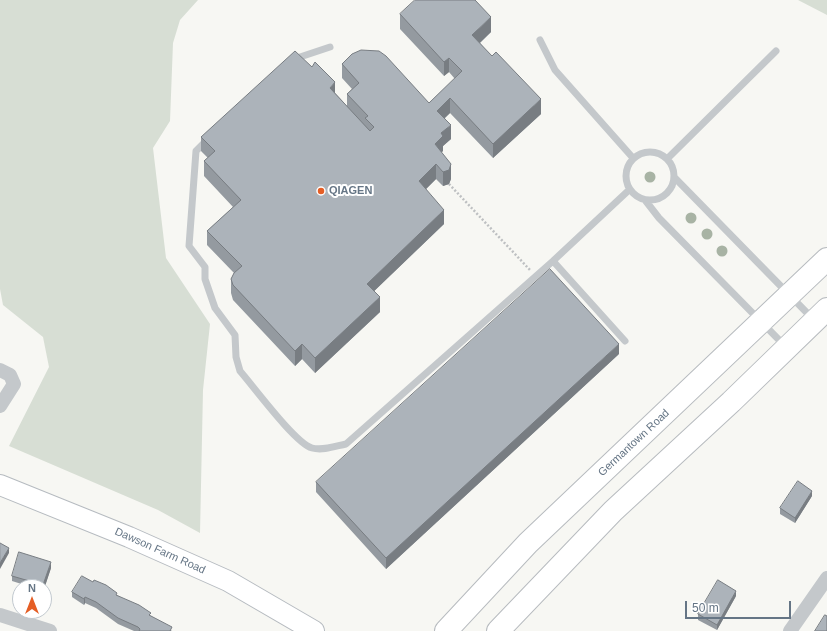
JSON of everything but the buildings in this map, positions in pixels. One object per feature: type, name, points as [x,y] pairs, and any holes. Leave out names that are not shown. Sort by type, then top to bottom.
[{"type":"main road","name":"Germantown Road","points":[[446,631],[528,543],[789,294],[827,260]]},
{"type":"main road","points":[[498,631],[613,511],[731,402],[821,315]]},
{"type":"street","points":[[0,370],[10,375],[14,384],[0,406]]},
{"type":"street","name":"Dawson Farm Road","points":[[0,485],[130,537],[228,581],[314,631]]},
{"type":"street","points":[[790,631],[827,578]]},
{"type":"street","points":[[0,615],[50,631]]},
{"type":"lane","points":[[540,40],[554,70],[633,158]]},
{"type":"lane","points":[[283,62],[330,47]]},
{"type":"lane","points":[[667,159],[776,51]]},
{"type":"lane","points":[[212,134],[196,151],[189,246],[205,267],[205,279],[215,308],[235,335],[236,357],[240,371],[299,440],[312,448],[327,448],[346,444],[386,414],[629,190]]},
{"type":"lane","points":[[674,177],[670,188],[662,198],[645,200],[639,198],[629,190],[626,183],[626,170],[633,158],[646,152],[654,152],[667,159],[671,164],[674,177],[789,294],[821,315]]},
{"type":"lane","points":[[645,200],[659,218],[787,348]]},
{"type":"lane","points":[[553,261],[625,341]]},
{"type":"path","points":[[449,184],[536,276]]},
{"type":"shaded area","points":[[0,0],[198,0],[180,20],[173,43],[170,121],[153,148],[166,258],[210,324],[203,390],[200,533],[158,510],[9,446],[49,367],[43,337],[3,305],[0,289]]},
{"type":"shaded area","points":[[798,0],[827,0],[827,15]]},
{"type":"place","name":"QIAGEN","points":[[321,191]]}]
